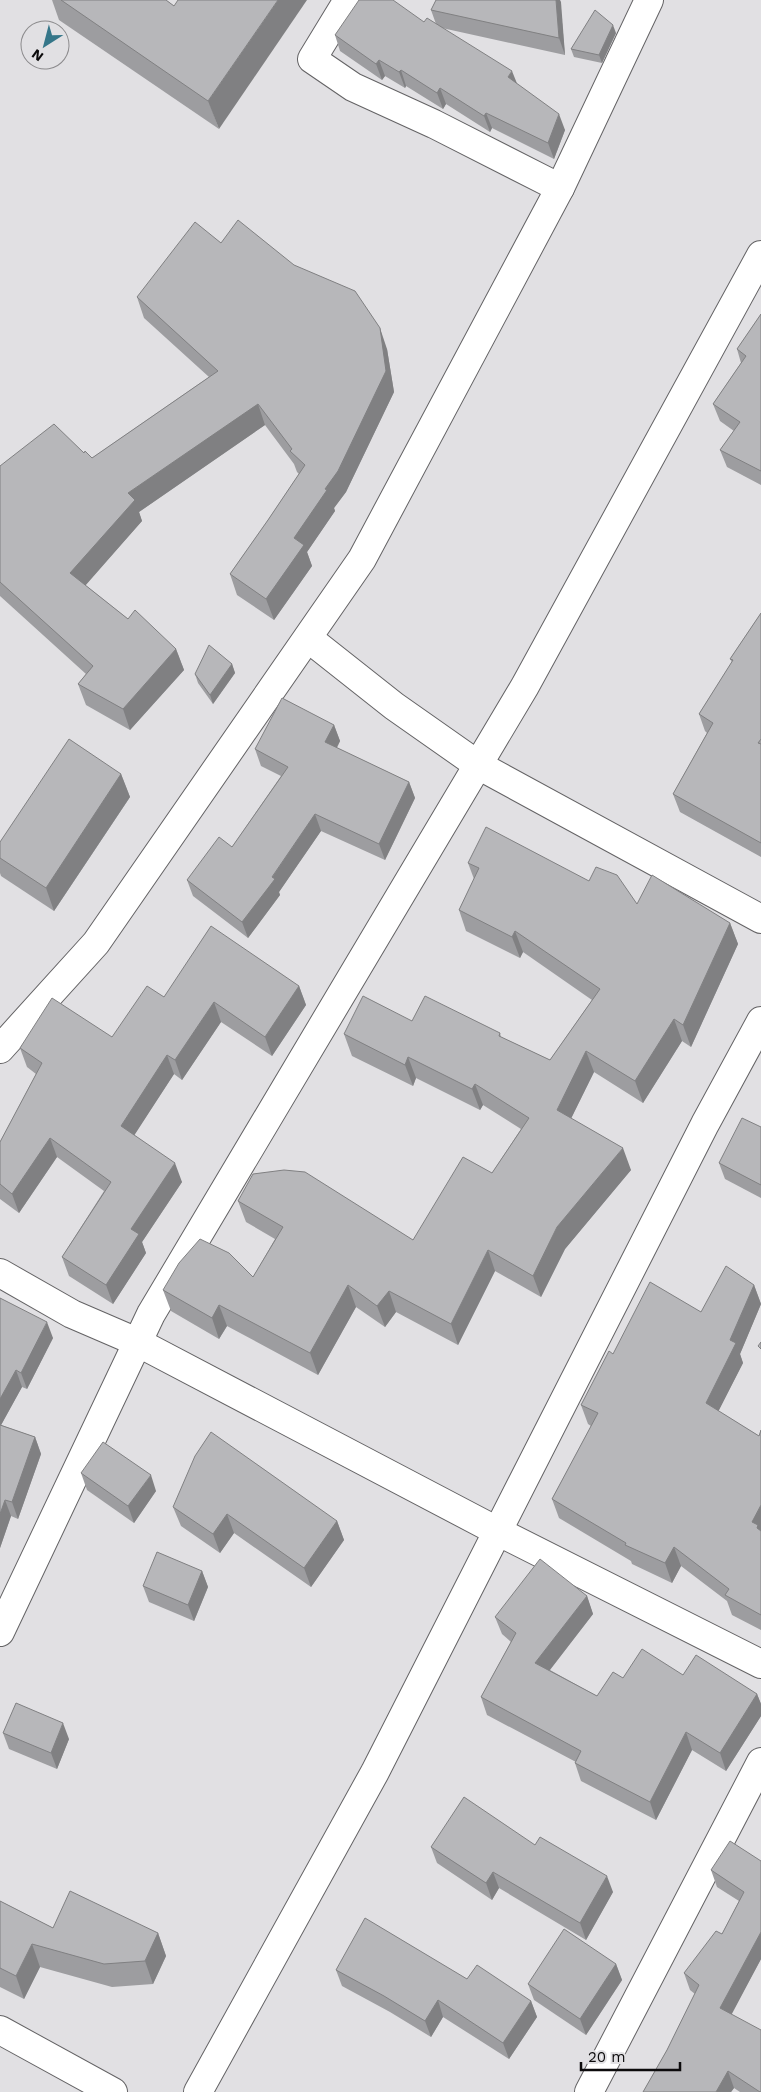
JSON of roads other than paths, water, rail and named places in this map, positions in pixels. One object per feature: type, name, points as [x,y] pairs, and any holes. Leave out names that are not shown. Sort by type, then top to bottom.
[{"type":"street","points":[[348,0],[312,59],[353,87],[434,124],[560,188]]},
{"type":"street","points":[[0,1049],[96,943],[362,559],[560,188],[649,0]]},
{"type":"street","points":[[0,1632],[151,1314],[525,686],[761,254]]},
{"type":"street","points":[[308,638],[394,706],[478,765],[761,919]]},
{"type":"street","points":[[198,2092],[375,1772],[705,1124],[761,1021]]},
{"type":"street","points":[[0,1273],[72,1314],[137,1342],[497,1531],[761,1664]]},
{"type":"street","points":[[589,2092],[761,1762]]},
{"type":"street","points":[[0,2030],[113,2092]]}]
